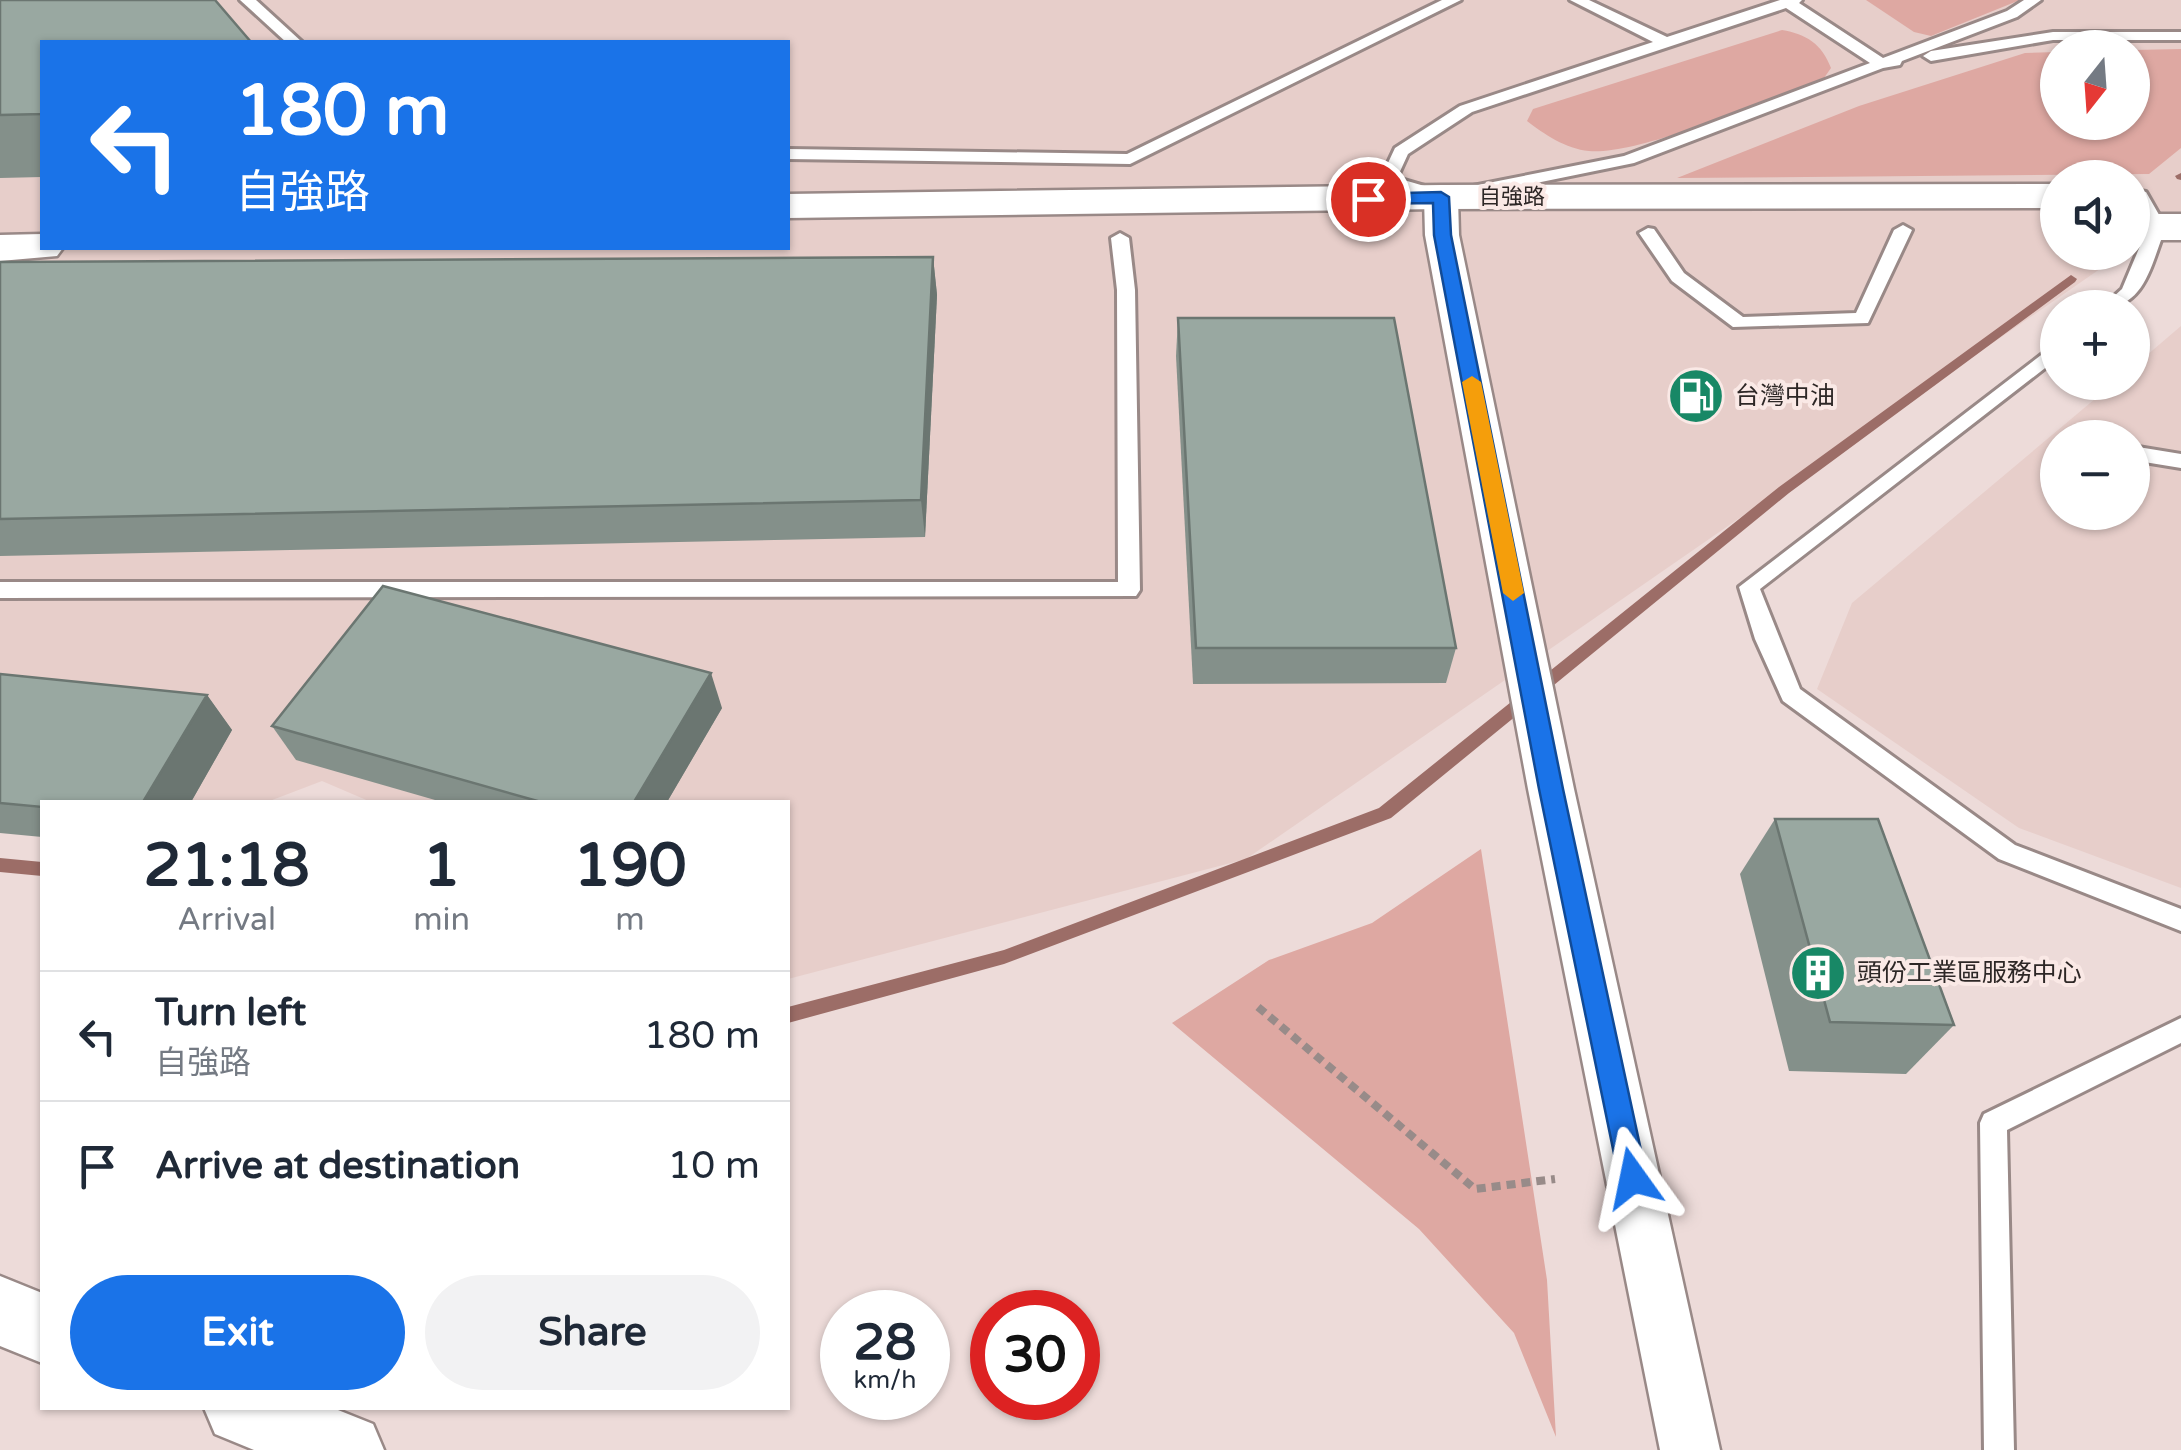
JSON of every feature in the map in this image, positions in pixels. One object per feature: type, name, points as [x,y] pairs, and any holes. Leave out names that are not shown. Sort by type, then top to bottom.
[{"type":"main road","name":"自強路","points":[[790,240],[1116,221],[1442,216],[2040,197]]},
{"type":"main road","name":"自強路","points":[[790,206],[1116,221]]},
{"type":"main road","points":[[0,214],[40,214]]},
{"type":"main road","name":"自強路","points":[[1442,216],[1648,233],[2040,228]]},
{"type":"main road","points":[[0,248],[40,248]]},
{"type":"main road","points":[[0,1311],[40,1327]]},
{"type":"main road","points":[[246,1410],[347,1450]]},
{"type":"street","points":[[1442,216],[1551,789],[1690,1450]]},
{"type":"lane","points":[[247,0],[292,40]]},
{"type":"lane","points":[[790,154],[1130,159],[1454,0]]},
{"type":"lane","points":[[1577,0],[1667,43]]},
{"type":"lane","points":[[2034,0],[2012,14],[1883,64],[1628,160],[1442,216],[1388,180],[1401,151],[1466,109],[1792,2],[1883,64],[2053,36],[2181,36]]},
{"type":"lane","points":[[2131,290],[2154,211]]},
{"type":"lane","points":[[0,590],[1129,590],[1126,290],[1116,221]]},
{"type":"lane","points":[[1648,233],[1678,276],[1739,323],[1862,319],[1903,230]]},
{"type":"lane","points":[[2040,362],[1748,588],[1790,695],[2007,852],[2181,920]]},
{"type":"lane","points":[[2150,456],[2181,462]]},
{"type":"lane","points":[[1998,1450],[1993,1123],[2181,1030]]},
{"type":"path","points":[[1258,1007],[1476,1188],[1554,1180]]},
{"type":"shaded area","points":[[0,0],[2181,0],[2181,212],[2150,234],[2150,160],[2040,160],[2040,270],[2098,270],[2069,290],[2040,290],[2040,310],[1246,859],[790,978],[790,800],[366,800],[322,781],[272,800],[40,800],[0,818]]},
{"type":"shaded area","points":[[1866,0],[2020,0],[1931,36],[1914,32]]},
{"type":"shaded area","points":[[1782,30],[1806,37],[1818,46],[1831,68],[1824,78],[1696,127],[1610,150],[1572,147],[1527,121],[1533,109]]},
{"type":"shaded area","points":[[2181,49],[2181,148],[2150,173],[2150,160],[2040,160],[2040,175],[1677,178],[1859,106],[2025,53],[2040,53],[2040,140],[2150,140],[2150,50]]},
{"type":"shaded area","points":[[2181,326],[2181,888],[2019,828],[1817,689],[1852,603],[2040,445],[2040,530],[2150,530],[2150,420],[2070,420],[2094,400],[2150,400],[2150,352]]},
{"type":"shaded area","points":[[1481,849],[1547,1280],[1556,1437],[1514,1333],[1419,1229],[1172,1023],[1269,960],[1372,923]]},
{"type":"building","points":[[0,0],[215,0],[249,40],[40,40],[40,114],[0,115]]},
{"type":"building","points":[[933,257],[921,500],[0,519],[0,262]]},
{"type":"building","points":[[1178,318],[1394,318],[1456,648],[1196,648]]},
{"type":"building","points":[[383,586],[711,673],[635,800],[534,800],[272,726]]},
{"type":"building","points":[[0,674],[207,695],[144,800],[40,800],[40,807],[0,803]]},
{"type":"building","points":[[1775,819],[1878,819],[1954,1025],[1830,1022]]},
{"type":"waterway","points":[[790,1014],[1004,957],[1385,813],[1784,490],[2071,279]]},
{"type":"waterway","points":[[0,865],[40,869]]},
{"type":"slow traffic","points":[[1472,382],[1513,593]]},
{"type":"place","name":"台灣中油","points":[[1696,396]]},
{"type":"place","name":"頭份工業區服務中心","points":[[1818,973]]},
{"type":"route","points":[[1368,199],[1441,197],[1442,235],[1551,789],[1633,1178]]}]
